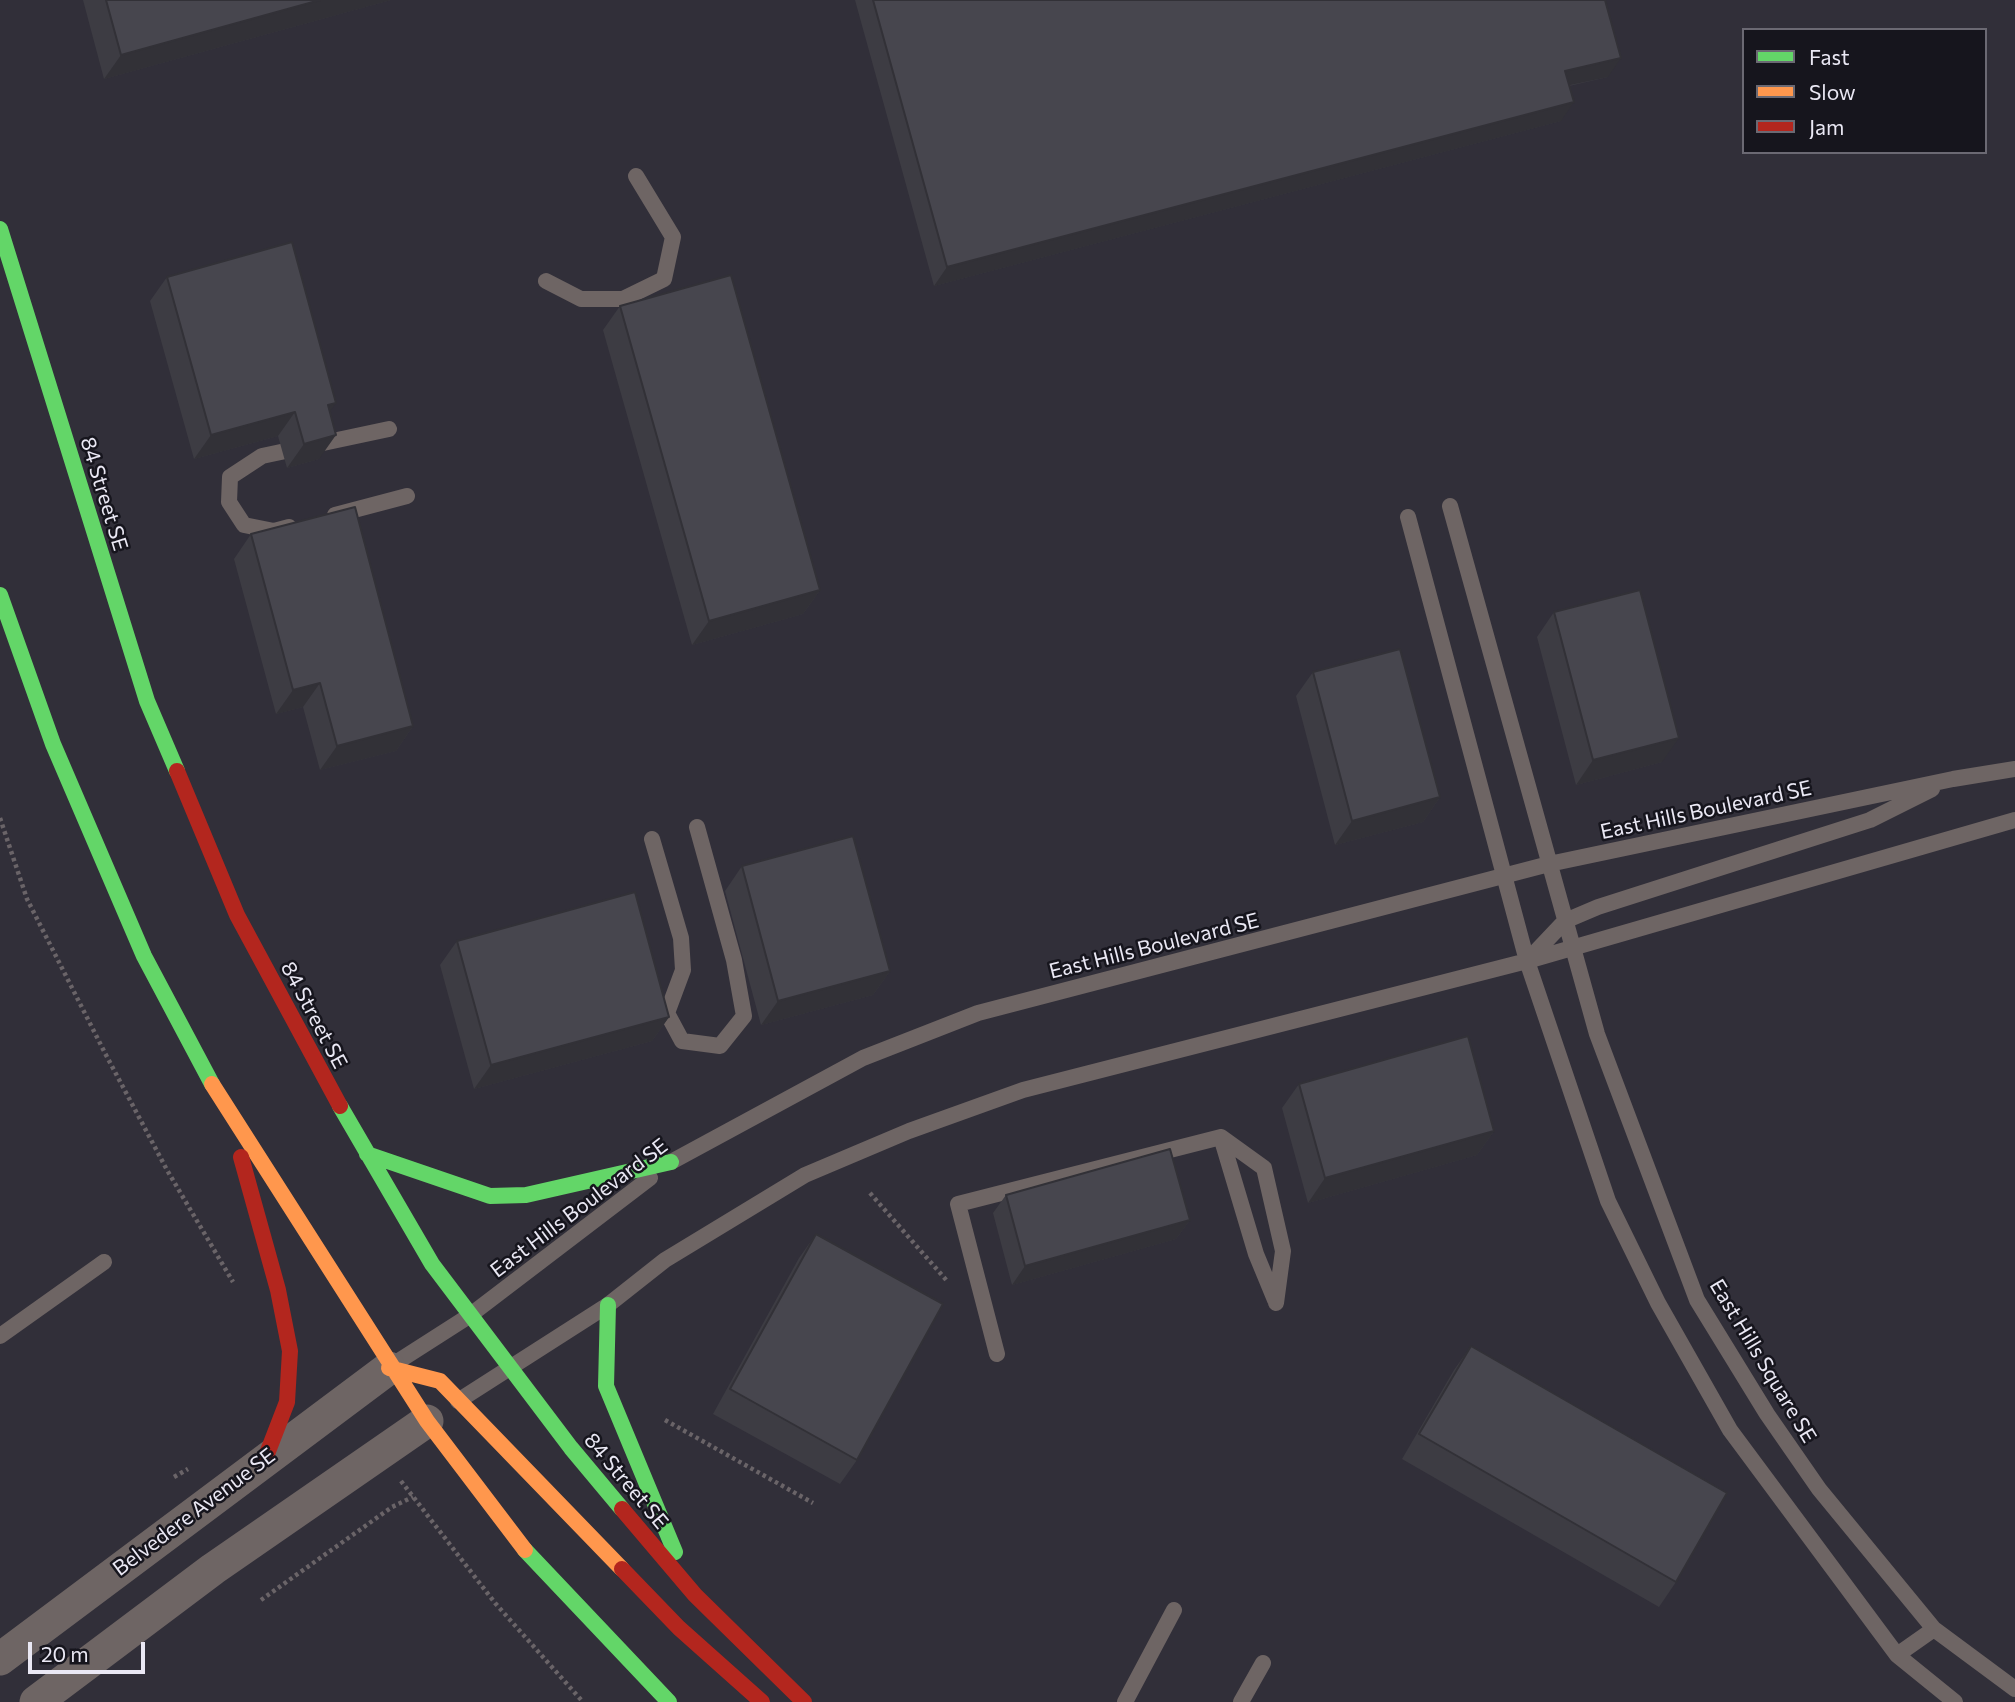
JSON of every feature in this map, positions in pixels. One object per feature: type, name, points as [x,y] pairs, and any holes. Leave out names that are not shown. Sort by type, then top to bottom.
[{"type":"street","name":"84 Street SE","points":[[0,229],[147,701],[237,915],[367,1154],[432,1264],[571,1448],[695,1595],[804,1702]]},
{"type":"street","points":[[0,595],[53,744],[144,956],[228,1111],[389,1367],[443,1410],[762,1702]]},
{"type":"street","points":[[228,1111],[278,1290],[290,1351],[287,1402],[265,1458]]},
{"type":"street","points":[[367,1154],[490,1196],[526,1195],[671,1162]]},
{"type":"street","points":[[608,1305],[606,1386],[611,1404],[695,1595]]},
{"type":"street","points":[[389,1367],[440,1381],[443,1410],[531,1557],[669,1702]]},
{"type":"street","name":"Belvedere Avenue SE","points":[[0,1659],[389,1367]]},
{"type":"street","points":[[36,1702],[213,1569],[443,1410]]},
{"type":"lane","points":[[546,281],[581,299],[623,299],[664,279],[674,237],[636,176]]},
{"type":"lane","points":[[389,429],[262,456],[230,477],[229,502],[244,525],[274,531],[407,496]]},
{"type":"lane","name":"East Hills Square SE","points":[[1450,506],[1597,1034],[1697,1300],[1767,1414],[1819,1489],[1934,1629],[2015,1689]]},
{"type":"lane","points":[[1408,517],[1527,961],[1608,1201],[1658,1303],[1730,1430],[1897,1655],[1955,1702]]},
{"type":"lane","name":"East Hills Boulevard SE","points":[[389,1367],[469,1316],[671,1162],[863,1058],[978,1013],[1549,864],[1953,779],[2015,769]]},
{"type":"lane","points":[[1527,961],[1565,921],[1598,907],[1870,820],[1953,779]]},
{"type":"lane","points":[[443,1410],[608,1305],[665,1260],[805,1175],[909,1131],[1023,1090],[1527,961],[2015,820]]},
{"type":"lane","points":[[652,839],[681,939],[683,970],[667,1013],[682,1041],[720,1046],[744,1016],[734,960],[697,827]]},
{"type":"lane","points":[[997,1354],[958,1203],[1221,1137],[1264,1168],[1283,1251],[1276,1303],[1256,1254],[1221,1137]]},
{"type":"lane","points":[[0,1335],[104,1262]]},
{"type":"lane","points":[[1125,1702],[1174,1610]]},
{"type":"lane","points":[[1897,1655],[1934,1629]]},
{"type":"lane","points":[[1241,1702],[1263,1663]]},
{"type":"path","points":[[0,818],[27,899],[167,1170],[236,1287]]},
{"type":"path","points":[[870,1193],[956,1291]]},
{"type":"path","points":[[665,1420],[813,1503]]},
{"type":"path","points":[[174,1477],[197,1463]]},
{"type":"path","points":[[261,1600],[393,1507],[413,1497],[495,1603],[583,1702]]},
{"type":"building","points":[[106,0],[320,0],[121,55]]},
{"type":"building","points":[[873,0],[1605,0],[1621,58],[1565,71],[1574,102],[947,267]]},
{"type":"building","points":[[292,242],[336,403],[328,405],[336,435],[304,444],[295,412],[211,435],[167,277]]},
{"type":"building","points":[[731,275],[820,590],[709,621],[620,306]]},
{"type":"building","points":[[355,507],[413,726],[337,746],[320,683],[293,690],[251,534]]},
{"type":"building","points":[[1640,590],[1679,738],[1593,760],[1554,612]]},
{"type":"building","points":[[1400,649],[1440,797],[1352,821],[1313,672]]},
{"type":"building","points":[[853,836],[890,971],[778,1001],[742,866]]},
{"type":"building","points":[[635,892],[669,1017],[491,1065],[457,941]]},
{"type":"building","points":[[1468,1036],[1494,1131],[1325,1178],[1299,1084]]},
{"type":"building","points":[[1170,1149],[1190,1220],[1025,1266],[1006,1195]]},
{"type":"building","points":[[816,1234],[943,1304],[857,1460],[730,1389]]},
{"type":"building","points":[[1471,1346],[1727,1493],[1676,1582],[1419,1434]]},
{"type":"traffic: fast","points":[[0,229],[147,701],[177,771]]},
{"type":"traffic: fast","points":[[0,595],[53,744],[144,956],[212,1084]]},
{"type":"traffic: fast","points":[[340,1106],[432,1264],[571,1448],[622,1509]]},
{"type":"traffic: fast","points":[[367,1154],[490,1196],[526,1195],[671,1162]]},
{"type":"traffic: fast","points":[[608,1305],[606,1386],[675,1552]]},
{"type":"traffic: fast","points":[[525,1550],[669,1702]]},
{"type":"traffic: slow","points":[[212,1084],[427,1421],[525,1550]]},
{"type":"traffic: slow","points":[[389,1368],[440,1381],[622,1569]]},
{"type":"traffic: jam","points":[[177,771],[237,915],[340,1106]]},
{"type":"traffic: jam","points":[[241,1157],[278,1290],[290,1351],[287,1402],[265,1459]]},
{"type":"traffic: jam","points":[[622,1509],[695,1595],[804,1702]]},
{"type":"traffic: jam","points":[[622,1569],[679,1628],[762,1702]]}]
